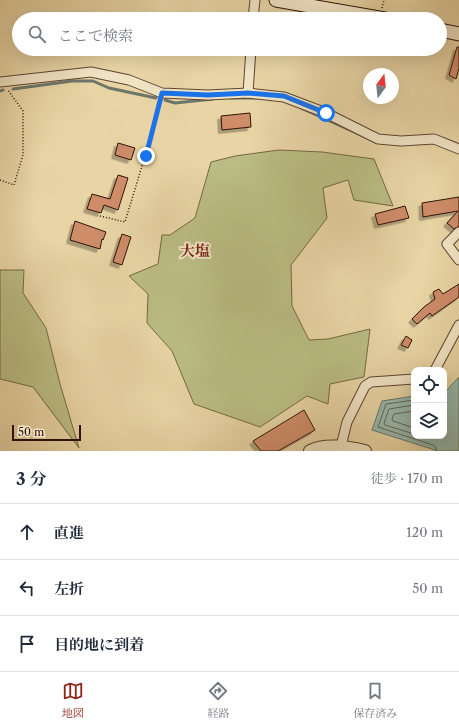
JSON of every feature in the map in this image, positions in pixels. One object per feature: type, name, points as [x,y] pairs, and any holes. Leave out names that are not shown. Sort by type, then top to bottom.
[{"type":"main road","points":[[276,0],[345,12]]},
{"type":"main road","points":[[447,31],[459,34]]},
{"type":"street","points":[[254,12],[255,0]]},
{"type":"street","points":[[248,93],[251,56]]},
{"type":"street","points":[[1,82],[91,72],[129,80],[162,93],[208,95],[248,93],[284,96],[326,113],[378,139],[402,141],[434,139],[459,150]]},
{"type":"street","points":[[459,232],[447,244],[459,260]]},
{"type":"street","points":[[437,367],[459,325]]},
{"type":"street","points":[[341,446],[347,422],[365,386],[371,382],[411,379]]},
{"type":"street","points":[[310,451],[327,447],[341,446],[365,451]]},
{"type":"path","points":[[0,180],[14,185],[23,155],[23,111],[1,82]]},
{"type":"path","points":[[100,216],[125,222],[146,156],[162,93]]},
{"type":"green space","points":[[279,150],[322,152],[374,159],[393,206],[354,200],[348,180],[323,188],[327,218],[291,265],[292,306],[309,340],[328,339],[370,329],[364,377],[330,384],[328,404],[307,396],[260,427],[194,404],[172,351],[147,323],[148,294],[129,276],[158,264],[162,235],[170,235],[195,218],[211,162],[235,156]]},
{"type":"green space","points":[[0,270],[24,270],[23,293],[46,328],[60,384],[79,448],[33,387],[0,379]]},
{"type":"water","points":[[459,377],[459,451],[438,451],[372,430],[382,401],[411,396],[411,439],[447,439],[447,390]]},
{"type":"building","points":[[457,47],[459,47],[459,68],[456,79],[449,75]]},
{"type":"building","points":[[250,113],[251,127],[222,130],[221,116]]},
{"type":"building","points":[[118,143],[135,148],[131,160],[115,155]]},
{"type":"building","points":[[118,175],[128,178],[118,210],[104,205],[101,213],[87,209],[92,194],[110,199]]},
{"type":"building","points":[[459,197],[459,226],[454,229],[447,223],[458,211],[423,217],[422,203]]},
{"type":"building","points":[[405,206],[409,218],[378,225],[375,214]]},
{"type":"building","points":[[75,221],[106,232],[103,240],[102,239],[100,249],[70,240]]},
{"type":"building","points":[[122,234],[131,237],[122,265],[113,262]]},
{"type":"building","points":[[459,284],[459,297],[432,316],[430,313],[417,324],[412,319],[435,299],[433,292],[439,289],[443,294]]},
{"type":"building","points":[[406,336],[412,340],[408,348],[401,345]]},
{"type":"building","points":[[304,410],[315,430],[278,451],[261,451],[253,441]]},
{"type":"waterway","points":[[13,89],[72,81],[93,81],[109,88],[156,98]]},
{"type":"waterway","points":[[230,98],[257,98]]},
{"type":"waterway","points":[[165,100],[175,103],[213,99]]},
{"type":"waterway","points":[[301,108],[374,141]]},
{"type":"district","name":"大塩","points":[[195,251]]},
{"type":"route","points":[[146,156],[162,93],[208,95],[248,93],[284,96],[326,113]]}]
